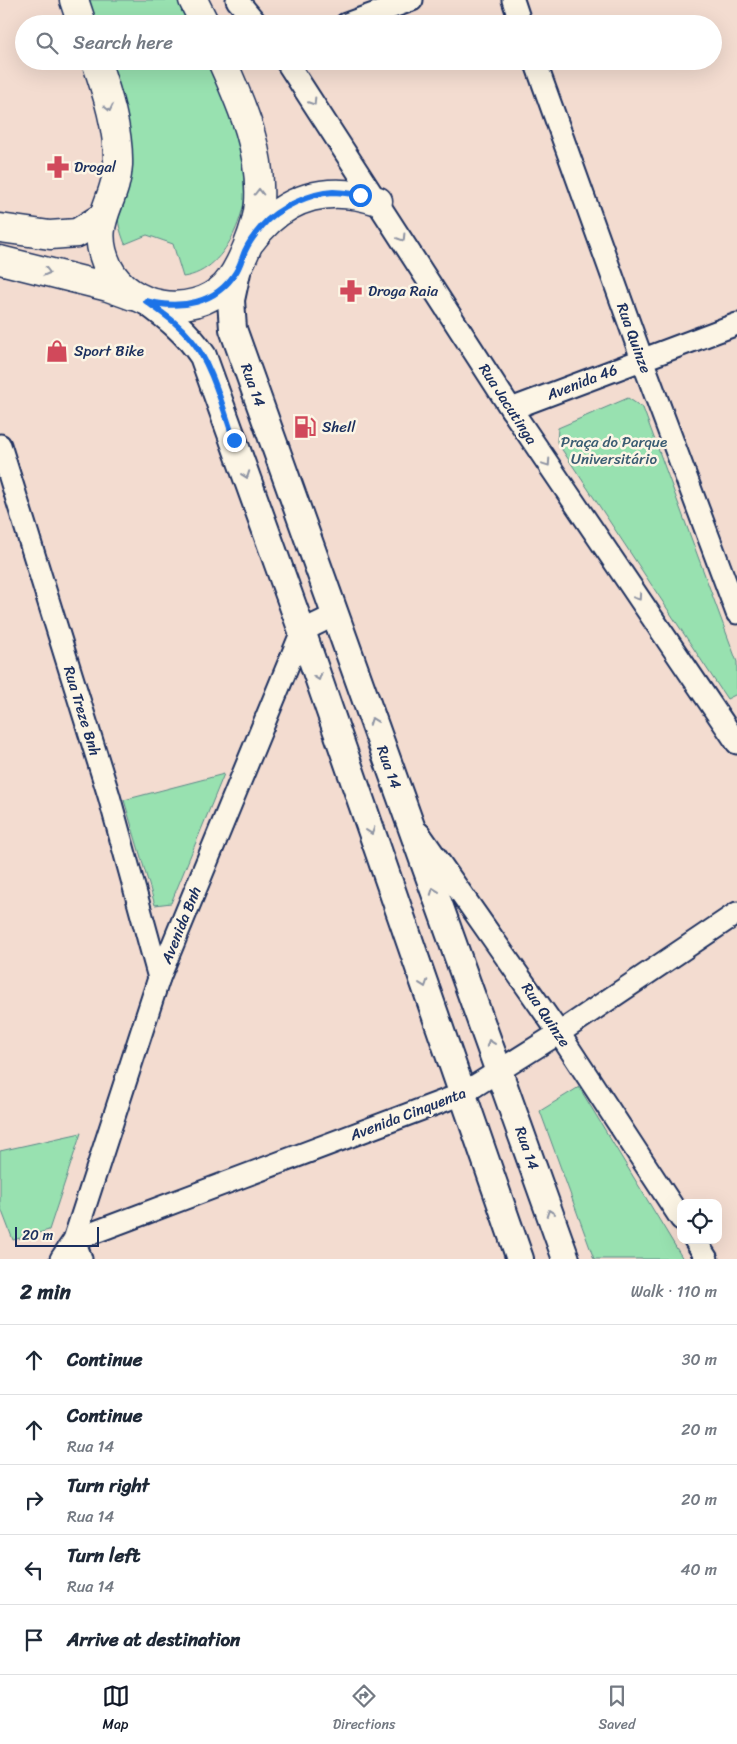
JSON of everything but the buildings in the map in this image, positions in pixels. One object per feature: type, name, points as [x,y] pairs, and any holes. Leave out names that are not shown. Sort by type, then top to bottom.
[{"type":"main road","points":[[74,0],[79,15]]},
{"type":"main road","points":[[193,0],[200,15]]},
{"type":"main road","name":"Rua 14","points":[[99,70],[105,86],[117,146],[118,166],[114,189],[101,218],[100,243],[108,268],[124,288],[146,301],[166,306],[193,303],[207,299],[224,287],[241,260],[259,205],[259,166],[245,113],[226,70]]},
{"type":"main road","points":[[241,260],[264,224],[292,202],[333,192],[360,195],[378,201]]},
{"type":"main road","points":[[0,228],[50,235],[77,233],[101,218]]},
{"type":"main road","points":[[0,260],[108,287],[146,301]]},
{"type":"street","points":[[237,0],[250,15]]},
{"type":"street","points":[[371,15],[412,0]]},
{"type":"street","points":[[513,0],[519,15]]},
{"type":"street","name":"Rua Jacutinga","points":[[292,70],[511,409],[737,743]]},
{"type":"street","name":"Rua Quinze","points":[[538,70],[642,358],[737,613]]},
{"type":"street","name":"Rua 14","points":[[241,260],[232,300],[233,329],[566,1259]]},
{"type":"street","name":"Rua 14","points":[[146,301],[175,322],[191,339],[203,356],[302,630],[520,1259]]},
{"type":"street","name":"Avenida 46","points":[[511,409],[642,358],[737,324]]},
{"type":"street","name":"Rua Treze Bnh","points":[[0,445],[109,796],[159,978]]},
{"type":"street","points":[[302,630],[335,615]]},
{"type":"street","name":"Avenida Bnh","points":[[61,1259],[77,1249],[159,978],[302,630]]},
{"type":"street","name":"Rua Quinze","points":[[406,814],[559,1033],[677,1213]]},
{"type":"street","name":"Avenida Cinquenta","points":[[77,1249],[462,1094],[559,1033],[737,913]]},
{"type":"street","points":[[698,1244],[707,1259]]},
{"type":"green space","points":[[86,0],[179,0],[186,15],[92,15]]},
{"type":"green space","points":[[111,70],[213,70],[240,135],[246,161],[247,178],[241,214],[234,232],[214,262],[199,272],[183,277],[173,244],[147,235],[125,244],[120,229],[118,213],[130,173],[132,149],[125,111]]},
{"type":"green space","name":"Praça do Parque Universitário","points":[[628,398],[643,408],[737,662],[737,694],[727,699],[557,442],[558,428]]},
{"type":"green space","points":[[224,774],[171,903],[155,905],[124,800]]},
{"type":"green space","points":[[579,1087],[683,1259],[594,1259],[540,1111]]},
{"type":"green space","points":[[81,1133],[49,1230],[13,1240],[0,1206],[0,1151]]},
{"type":"place","name":"Drogal","points":[[58,167]]},
{"type":"place","name":"Droga Raia","points":[[351,291]]},
{"type":"place","name":"Sport Bike","points":[[57,351]]},
{"type":"place","name":"Shell","points":[[305,427]]},
{"type":"route","points":[[234,440],[203,356],[191,339],[175,322],[146,301],[166,306],[187,305],[207,299],[224,287],[237,272],[246,248],[264,224],[292,202],[333,192],[360,195]]}]
